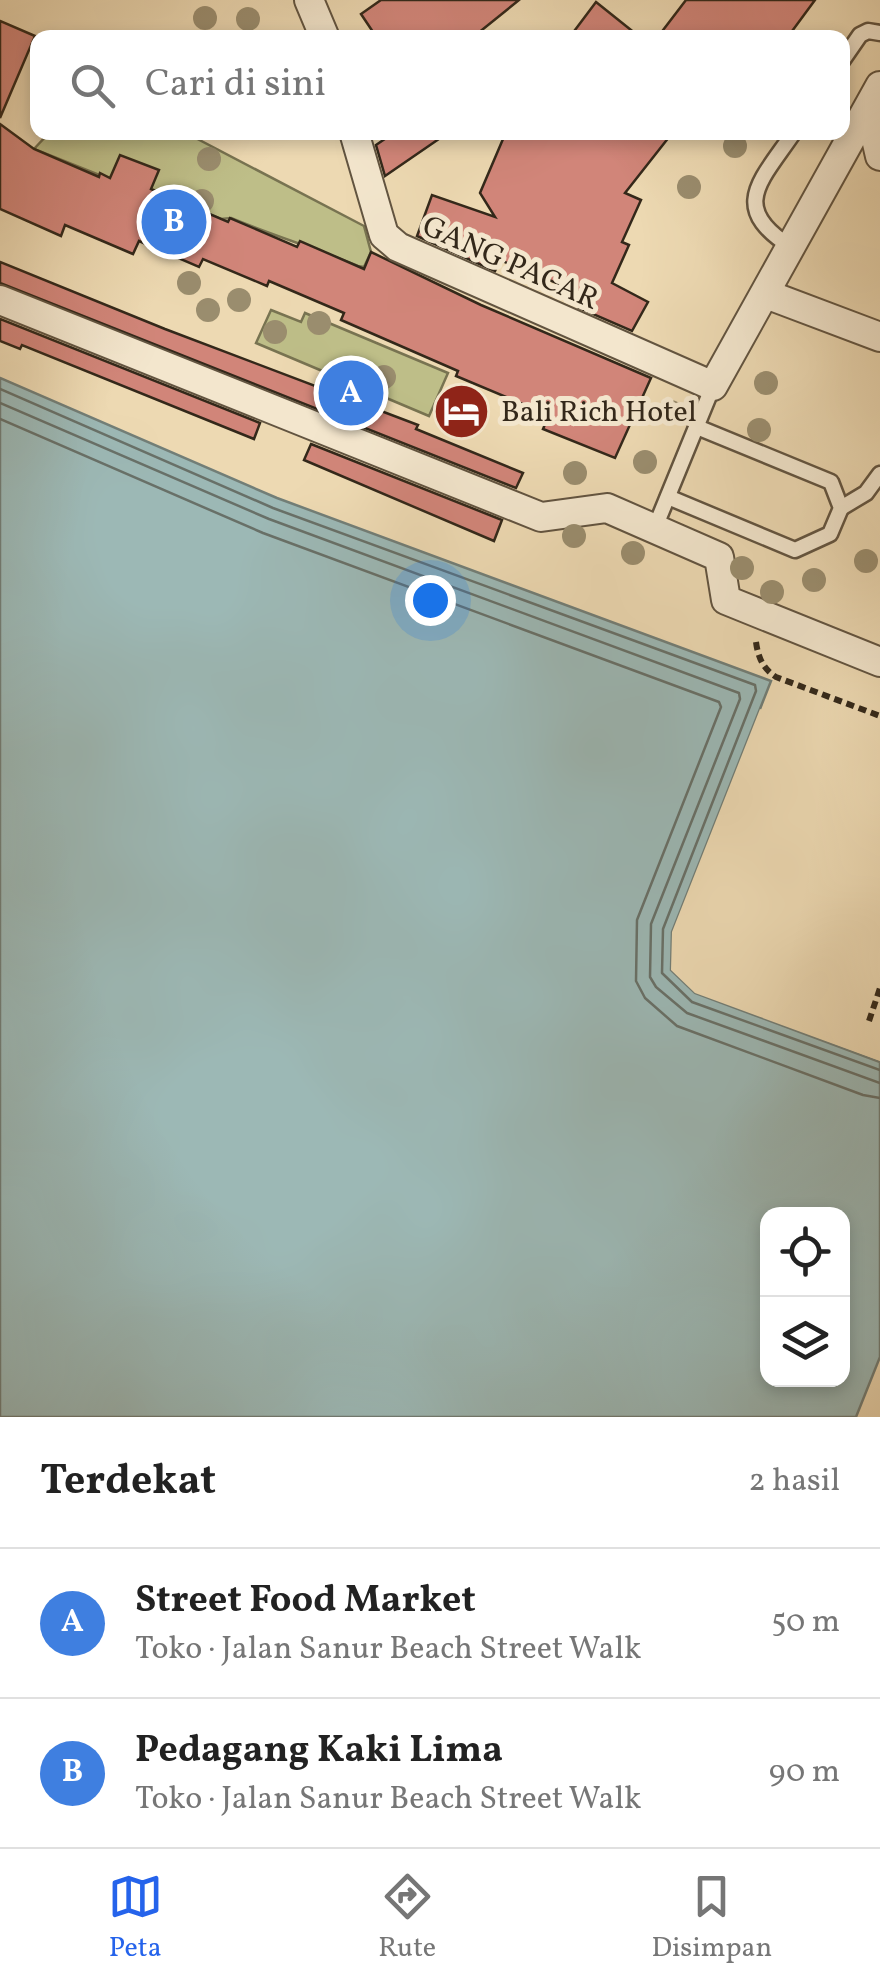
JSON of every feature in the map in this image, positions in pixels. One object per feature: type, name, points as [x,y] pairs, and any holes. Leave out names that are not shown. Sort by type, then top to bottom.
[{"type":"street","points":[[309,0],[322,30]]},
{"type":"street","points":[[877,92],[874,130],[880,156]]},
{"type":"street","points":[[713,386],[877,92]]},
{"type":"street","name":"GANG PACAR","points":[[356,140],[384,235],[398,247],[713,386]]},
{"type":"street","points":[[766,294],[880,337]]},
{"type":"street","points":[[0,300],[542,517],[607,508],[719,558],[726,600],[880,662]]},
{"type":"lane","points":[[850,49],[868,30],[880,33]]},
{"type":"lane","points":[[788,140],[758,184],[755,203],[756,217],[768,232],[792,247]]},
{"type":"lane","points":[[654,530],[713,386]]},
{"type":"lane","points":[[696,427],[831,482],[841,508]]},
{"type":"lane","points":[[668,498],[796,550],[830,534],[841,508],[866,493],[880,474]]},
{"type":"path","points":[[757,613],[757,652],[767,671],[880,716]]},
{"type":"path","points":[[868,1021],[880,988]]},
{"type":"green space","points":[[42,140],[199,140],[364,226],[371,252],[364,267],[358,266],[231,218],[221,219],[165,195],[157,198],[34,149]]},
{"type":"green space","points":[[271,310],[301,322],[305,313],[448,373],[429,416],[256,343]]},
{"type":"water","points":[[0,378],[277,498],[771,681],[672,932],[671,970],[695,993],[880,1062],[880,1357],[856,1417],[0,1417]]},
{"type":"pier","points":[[760,709],[765,711],[677,933],[676,968],[698,988],[880,1056],[880,1061],[695,993],[671,970],[672,932]]},
{"type":"building","points":[[381,0],[519,0],[482,30],[372,30],[361,14]]},
{"type":"building","points":[[686,0],[815,0],[793,30],[663,30]]},
{"type":"building","points":[[596,2],[631,30],[575,30]]},
{"type":"building","points":[[0,21],[30,34],[30,48],[0,118]]},
{"type":"building","points":[[0,124],[34,149],[99,177],[100,173],[110,178],[120,155],[159,170],[151,189],[297,247],[300,241],[364,269],[371,252],[481,305],[651,378],[615,458],[543,429],[549,415],[456,376],[458,371],[341,320],[344,313],[269,281],[267,286],[203,259],[199,267],[139,241],[133,254],[65,225],[61,236],[0,209]]},
{"type":"building","points":[[383,140],[437,140],[385,176],[376,145]]},
{"type":"building","points":[[503,140],[667,140],[625,193],[641,200],[622,242],[629,245],[612,283],[648,302],[632,331],[579,308],[586,295],[500,260],[495,271],[417,236],[432,195],[495,217],[480,193]]},
{"type":"building","points":[[0,262],[418,425],[416,429],[523,473],[516,488],[0,283]]},
{"type":"building","points":[[0,319],[260,423],[254,439],[22,345],[20,349],[0,341]]},
{"type":"building","points":[[311,444],[502,520],[494,541],[304,460]]},
{"type":"place","name":"Pedagang Kaki Lima","points":[[174,222]]},
{"type":"place","name":"Street Food Market","points":[[351,393]]},
{"type":"place","name":"Bali Rich Hotel","points":[[462,411]]}]
